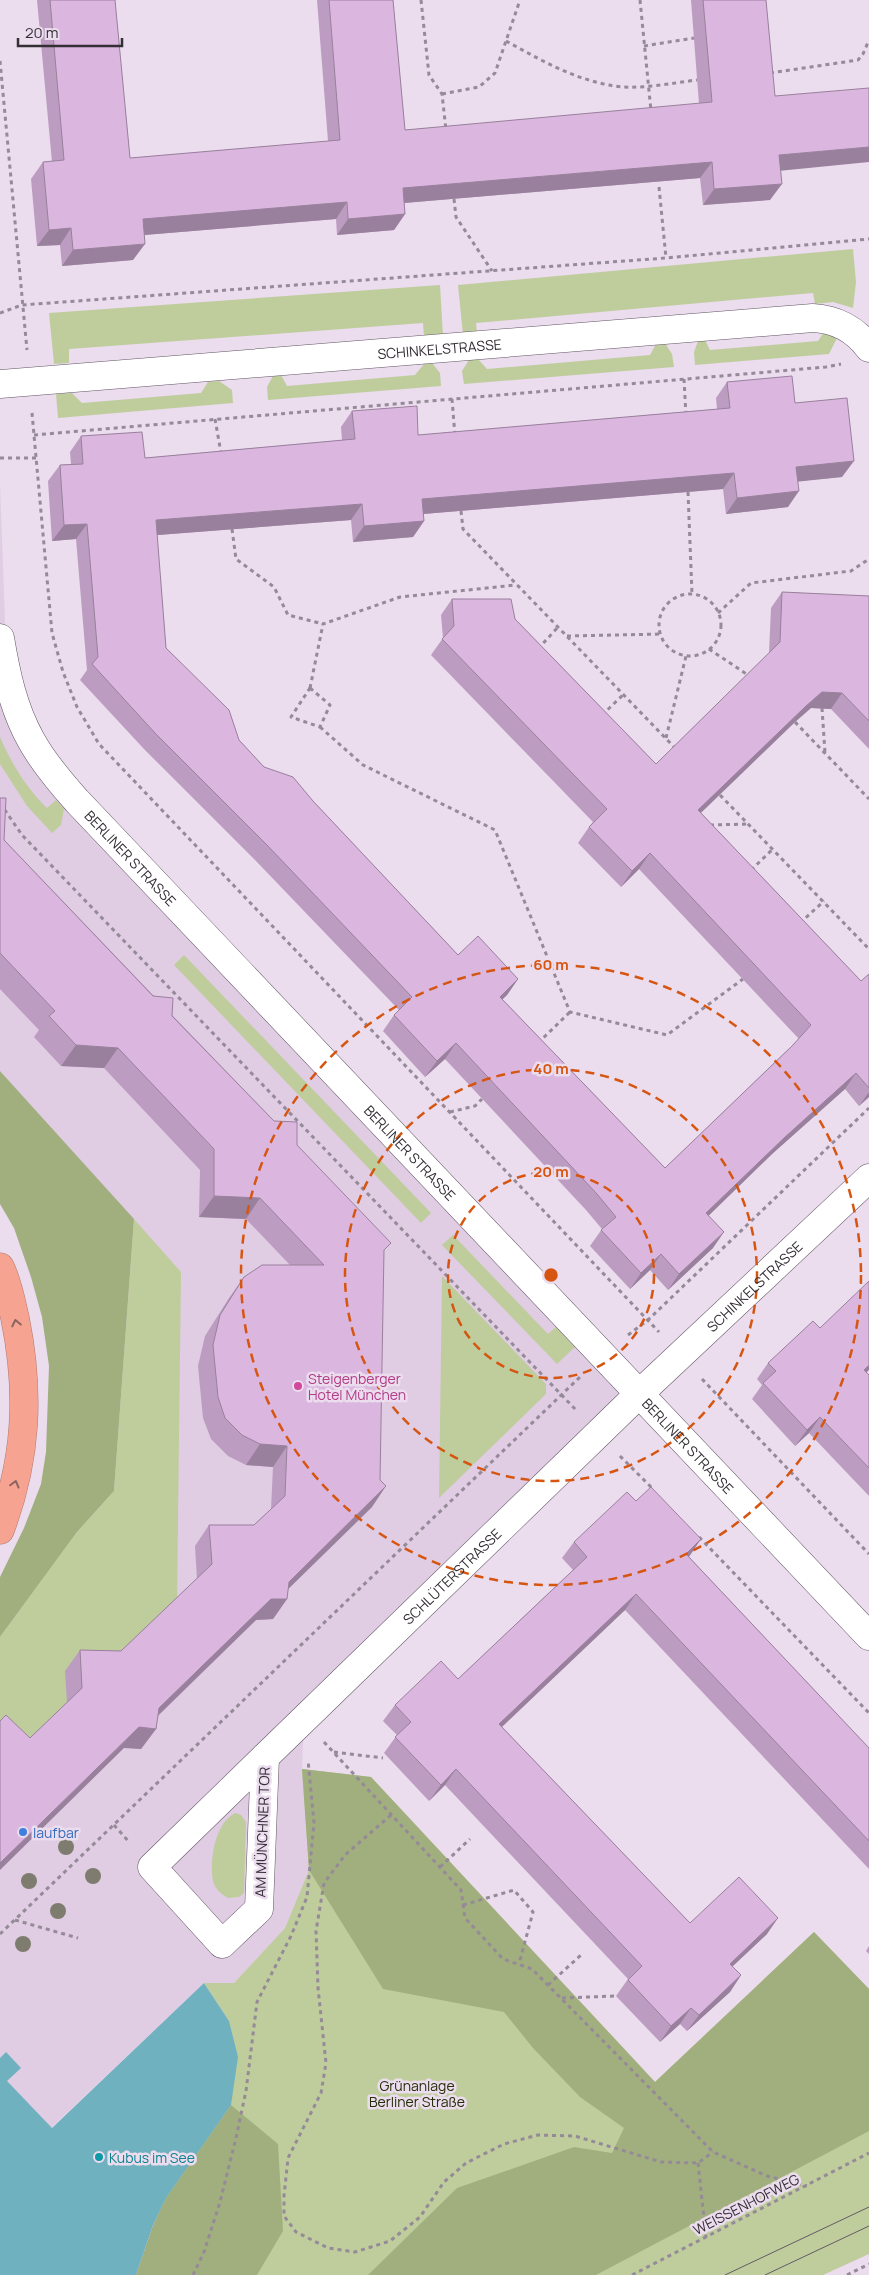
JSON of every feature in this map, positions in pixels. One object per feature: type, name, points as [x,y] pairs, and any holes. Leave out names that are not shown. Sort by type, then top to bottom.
[{"type":"highway","points":[[0,1267],[5,1277],[19,1341],[24,1377],[25,1415],[17,1477],[0,1530]]},
{"type":"street","name":"SCHINKELSTRASSE","points":[[0,384],[812,318],[828,319],[844,326],[869,348]]},
{"type":"street","name":"BERLINER STRASSE","points":[[0,638],[15,703],[31,740],[53,773],[90,816],[869,1636]]},
{"type":"street","name":"SCHINKELSTRASSE","points":[[639,1394],[869,1178]]},
{"type":"street","name":"SCHLÜTERSTRASSE","points":[[265,1757],[639,1394]]},
{"type":"street","name":"AM MÜNCHNER TOR","points":[[265,1757],[259,1909],[222,1944],[152,1866],[265,1757]]},
{"type":"path","points":[[422,0],[429,75],[442,94],[446,132]]},
{"type":"path","points":[[442,94],[479,86],[495,73],[520,0]]},
{"type":"path","points":[[640,0],[652,119]]},
{"type":"path","points":[[644,46],[694,38]]},
{"type":"path","points":[[769,73],[858,60],[869,40]]},
{"type":"path","points":[[506,41],[562,72],[610,86],[648,86],[697,80]]},
{"type":"path","points":[[0,61],[52,633],[63,672],[77,706],[100,744],[869,1554]]},
{"type":"path","points":[[659,187],[666,258]]},
{"type":"path","points":[[454,199],[456,217],[492,271]]},
{"type":"path","points":[[0,314],[22,305],[666,258],[869,239]]},
{"type":"path","points":[[34,435],[684,380],[843,364]]},
{"type":"path","points":[[684,380],[686,417]]},
{"type":"path","points":[[452,399],[456,441]]},
{"type":"path","points":[[215,419],[221,457]]},
{"type":"path","points":[[0,458],[36,458]]},
{"type":"path","points":[[688,492],[692,594]]},
{"type":"path","points":[[461,511],[463,529],[676,749]]},
{"type":"path","points":[[232,529],[236,559],[274,587],[288,615],[323,624],[400,597],[517,585]]},
{"type":"path","points":[[718,613],[751,583],[851,571],[869,559]]},
{"type":"path","points":[[692,594],[708,600],[718,613],[721,622],[717,642],[710,650],[703,654],[686,656],[670,649],[661,634],[659,624],[666,606],[673,600],[692,594]]},
{"type":"path","points":[[323,624],[310,688],[291,717],[320,726],[363,765],[496,830],[570,1012]]},
{"type":"path","points":[[533,653],[558,627]]},
{"type":"path","points":[[566,636],[661,634]]},
{"type":"path","points":[[710,650],[751,677]]},
{"type":"path","points":[[666,738],[686,656]]},
{"type":"path","points":[[310,688],[330,705],[320,726]]},
{"type":"path","points":[[598,719],[623,694]]},
{"type":"path","points":[[822,708],[825,753]]},
{"type":"path","points":[[795,722],[869,799]]},
{"type":"path","points":[[720,795],[869,948]]},
{"type":"path","points":[[0,803],[22,835],[654,1490]]},
{"type":"path","points":[[705,826],[749,824]]},
{"type":"path","points":[[746,874],[773,850]]},
{"type":"path","points":[[797,927],[824,901]]},
{"type":"path","points":[[570,1012],[667,1035],[743,979]]},
{"type":"path","points":[[534,1047],[570,1012]]},
{"type":"path","points":[[450,1112],[475,1106],[482,1099]]},
{"type":"path","points":[[648,1320],[869,1108]]},
{"type":"path","points":[[0,1934],[602,1356]]},
{"type":"path","points":[[696,1534],[869,1713]]},
{"type":"path","points":[[304,1719],[460,1890],[465,1918],[503,1960],[532,1969],[713,2152],[767,2176],[807,2186]]},
{"type":"path","points":[[193,2275],[204,2252],[220,2202],[236,2138],[246,2090],[257,2002],[291,1936],[307,1897],[314,1823],[304,1719]]},
{"type":"path","points":[[333,1752],[383,1758]]},
{"type":"path","points":[[391,1815],[345,1855],[324,1883],[316,1931],[318,1988],[326,2063],[322,2092],[288,2158],[284,2216],[296,2232],[328,2248],[355,2252],[390,2241],[420,2217],[444,2182],[466,2163],[504,2144],[538,2135],[575,2136],[661,2162],[698,2163],[713,2152]]},
{"type":"path","points":[[440,1868],[470,1839]]},
{"type":"path","points":[[463,1905],[514,1890],[533,1912],[519,1964]]},
{"type":"path","points":[[15,1920],[78,1938]]},
{"type":"path","points":[[548,1985],[581,1954]]},
{"type":"path","points":[[561,1998],[616,1996]]},
{"type":"path","name":"WEISSENHOFWEG","points":[[632,2275],[869,2153]]},
{"type":"path","points":[[698,2163],[706,2237]]},
{"type":"path","points":[[847,2275],[869,2264]]},
{"type":"shaded area","points":[[0,484],[8,707],[631,1401],[304,1719],[302,1769],[309,1870],[285,1928],[234,1983],[204,1983],[0,2176],[0,1744],[65,1671],[181,1272],[0,1071]]},
{"type":"green space","points":[[853,249],[856,282],[853,308],[833,302],[815,304],[813,293],[476,323],[477,334],[463,335],[458,285]]},
{"type":"green space","points":[[440,285],[443,336],[424,337],[423,323],[69,349],[69,363],[54,364],[49,313]]},
{"type":"green space","points":[[824,332],[838,336],[829,354],[695,365],[694,352],[698,341],[705,340],[710,350],[818,341]]},
{"type":"green space","points":[[665,343],[672,354],[674,367],[464,384],[462,371],[469,360],[478,359],[487,369],[650,355],[656,344]]},
{"type":"green space","points":[[432,363],[440,373],[441,386],[268,400],[267,387],[273,376],[281,375],[287,386],[415,375],[424,364]]},
{"type":"green space","points":[[219,381],[232,390],[233,403],[58,418],[56,394],[72,393],[82,403],[201,393],[208,382]]},
{"type":"green space","points":[[0,737],[20,775],[40,801],[47,808],[56,800],[64,809],[61,825],[52,833],[27,806],[0,764]]},
{"type":"green space","points":[[184,955],[431,1213],[421,1223],[174,965]]},
{"type":"green space","points":[[0,1071],[134,1219],[114,1491],[77,1532],[0,1637],[0,1577],[24,1528],[41,1484],[46,1452],[49,1366],[42,1317],[31,1277],[14,1228],[0,1204]]},
{"type":"green space","points":[[134,1219],[181,1272],[177,1605],[15,1759],[0,1744],[0,1637],[77,1532],[114,1491]]},
{"type":"green space","points":[[453,1235],[548,1334],[556,1327],[575,1347],[557,1364],[442,1245]]},
{"type":"green space","points":[[442,1276],[546,1384],[546,1394],[439,1498]]},
{"type":"green space","name":"Grünanlage Berliner Straße","points":[[302,1769],[371,1777],[655,2082],[814,1932],[869,1989],[869,2254],[823,2275],[136,2275],[229,2021],[204,1983],[234,1983],[285,1928],[309,1870]]},
{"type":"green space","points":[[302,1769],[371,1777],[655,2082],[814,1932],[869,1989],[869,2131],[596,2275],[368,2275],[457,2188],[574,2147],[612,2153],[624,2128],[580,2097],[533,2048],[504,2012],[383,1989],[309,1870]]},
{"type":"green space","points":[[236,1813],[241,1815],[246,1822],[244,1893],[239,1897],[228,1898],[214,1884],[212,1863],[218,1833],[229,1817]]},
{"type":"green space","points":[[231,2105],[278,2144],[283,2231],[257,2275],[136,2275],[153,2225],[166,2198]]},
{"type":"water","points":[[204,1983],[229,2021],[238,2057],[231,2105],[166,2198],[153,2225],[136,2275],[0,2275],[0,2058],[6,2052],[21,2068],[7,2081],[52,2128]]},
{"type":"building","points":[[50,0],[115,0],[130,158],[340,140],[329,0],[393,0],[405,130],[712,102],[703,0],[766,0],[775,96],[869,88],[869,147],[779,155],[782,184],[714,189],[712,162],[403,188],[405,214],[348,219],[347,202],[143,219],[145,244],[73,250],[71,228],[49,230],[43,162],[64,160]]},
{"type":"building","points":[[792,376],[795,403],[847,398],[854,461],[796,467],[799,491],[737,498],[734,473],[422,499],[424,521],[364,526],[362,504],[156,520],[166,648],[229,710],[239,740],[264,767],[293,777],[313,801],[458,955],[478,936],[518,979],[500,997],[665,1168],[792,1046],[811,1025],[650,853],[632,871],[589,827],[607,809],[442,639],[454,626],[452,599],[511,599],[515,619],[656,764],[780,642],[782,592],[869,596],[869,721],[842,693],[822,692],[698,810],[861,981],[869,974],[869,1088],[856,1073],[784,1138],[706,1213],[724,1232],[679,1274],[661,1254],[641,1273],[601,1230],[616,1217],[597,1194],[456,1043],[437,1061],[394,1015],[412,997],[267,845],[155,733],[92,664],[98,657],[87,524],[64,525],[60,465],[83,464],[81,436],[142,432],[145,458],[355,439],[352,411],[417,406],[418,435],[730,408],[727,382]]},
{"type":"building","points":[[0,798],[6,798],[4,840],[153,996],[173,998],[172,1016],[274,1121],[297,1122],[297,1145],[391,1243],[384,1250],[380,1480],[386,1486],[289,1582],[287,1599],[271,1599],[159,1708],[156,1729],[139,1727],[0,1863],[0,1721],[6,1715],[30,1738],[82,1688],[80,1650],[121,1651],[212,1564],[209,1525],[254,1525],[285,1496],[287,1446],[260,1444],[242,1435],[225,1418],[218,1397],[213,1345],[220,1315],[244,1277],[262,1265],[324,1265],[260,1198],[214,1196],[214,1149],[118,1048],[76,1045],[49,1016],[55,1011],[0,953]]},
{"type":"building","points":[[869,1281],[869,1365],[864,1370],[869,1375],[869,1468],[820,1417],[807,1430],[763,1383],[776,1371],[768,1363],[813,1321],[820,1328]]},
{"type":"building","points":[[651,1487],[701,1539],[686,1554],[869,1748],[869,1841],[636,1594],[499,1724],[690,1923],[739,1877],[778,1918],[730,1964],[741,1975],[699,2015],[691,2008],[671,2026],[628,1980],[642,1966],[456,1769],[441,1785],[395,1737],[411,1722],[395,1705],[441,1661],[458,1679],[587,1557],[574,1542],[627,1492],[636,1501]]},
{"type":"tram line","points":[[725,2275],[869,2207]]},
{"type":"tram line","points":[[765,2275],[869,2226]]},
{"type":"place","name":"Steigenberger Hotel München","points":[[298,1386]]},
{"type":"place","name":"laufbar","points":[[23,1832]]},
{"type":"place","name":"Kubus im See","points":[[99,2157]]}]
